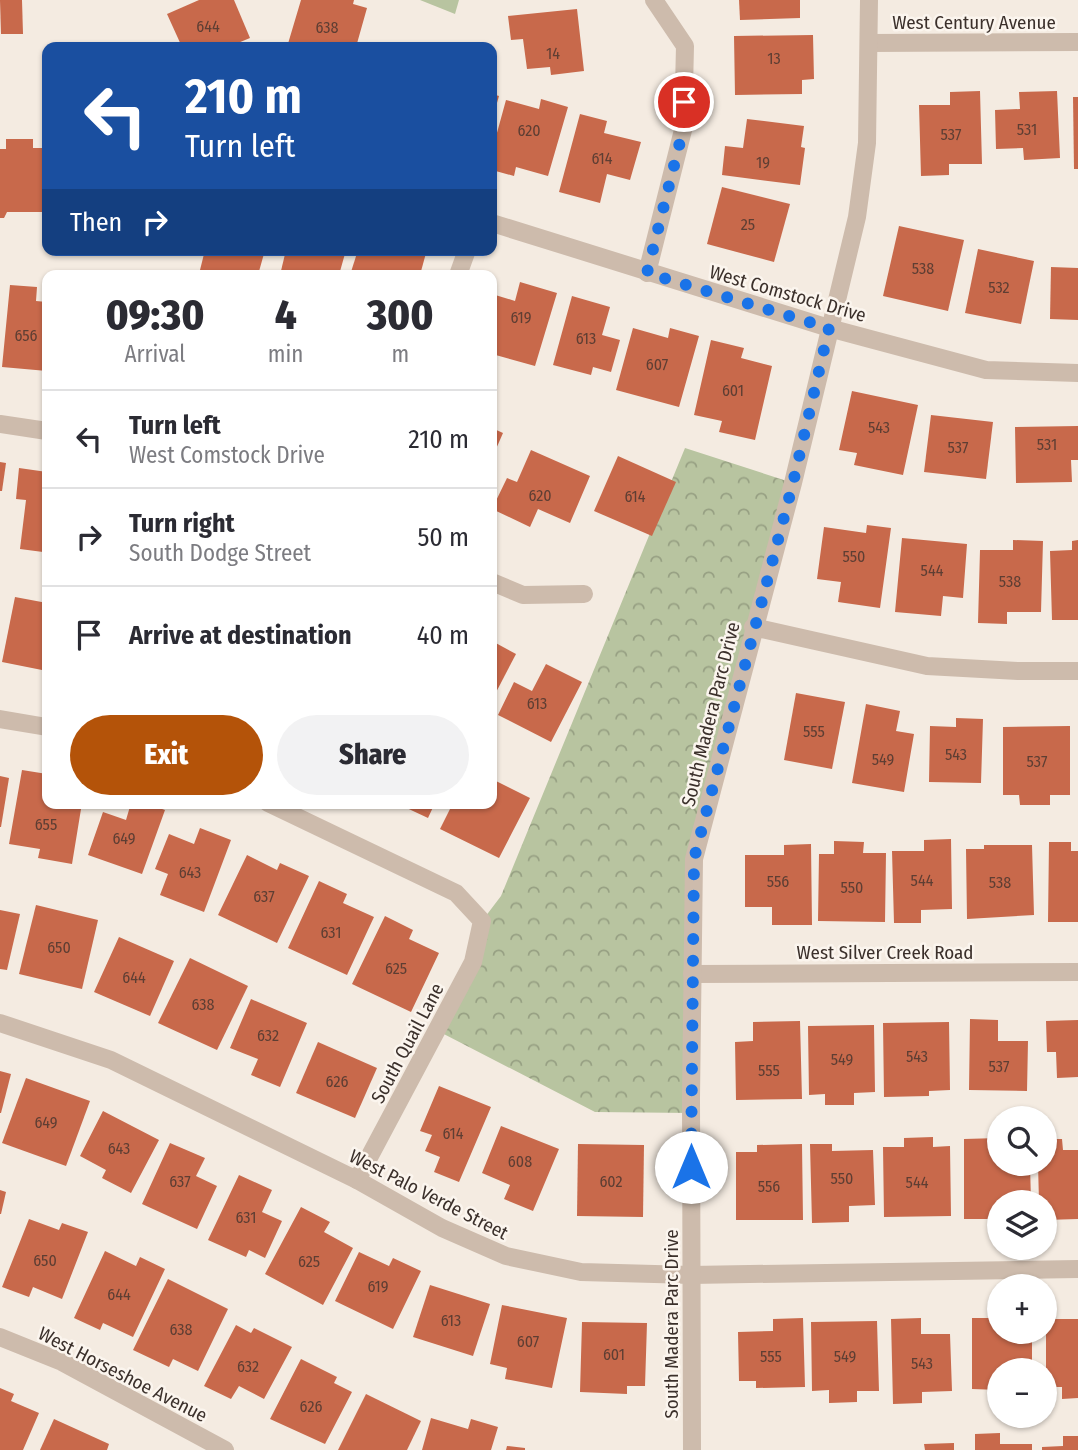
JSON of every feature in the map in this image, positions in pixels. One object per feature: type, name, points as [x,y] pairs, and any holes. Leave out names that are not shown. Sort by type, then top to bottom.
[{"type":"street","points":[[647,273],[683,130],[685,46],[654,0]]},
{"type":"street","name":"South Madera Parc Drive","points":[[692,1450],[691,974],[694,859],[793,483],[857,217],[867,144],[869,0]]},
{"type":"street","name":"West Century Avenue","points":[[869,43],[1078,42]]},
{"type":"street","name":"West Comstock Drive","points":[[497,225],[829,328],[986,370],[1078,373]]},
{"type":"street","points":[[0,424],[42,429]]},
{"type":"street","points":[[497,584],[523,595],[584,594]]},
{"type":"street","points":[[753,627],[927,666],[1078,671]]},
{"type":"street","points":[[0,719],[42,726]]},
{"type":"street","name":"South Quail Lane","points":[[281,809],[456,893],[482,920],[473,962],[357,1180]]},
{"type":"street","name":"West Silver Creek Road","points":[[691,974],[1078,972]]},
{"type":"street","name":"West Palo Verde Street","points":[[0,1023],[111,1060],[357,1180],[442,1228],[506,1256],[581,1272],[691,1275],[1078,1269]]},
{"type":"street","name":"West Horseshoe Avenue","points":[[0,1337],[62,1362],[225,1450]]},
{"type":"green space","points":[[420,0],[459,0],[455,14]]},
{"type":"green space","points":[[685,448],[793,483],[694,859],[691,1113],[595,1112],[438,1031],[482,921],[501,896]]},
{"type":"building","points":[[0,0],[22,0],[23,34],[1,34]]},
{"type":"building","points":[[199,0],[234,0],[250,38],[240,42],[180,42],[167,14]]},
{"type":"building","points":[[301,0],[354,0],[353,4],[367,8],[357,42],[288,42]]},
{"type":"building","points":[[739,0],[800,0],[800,18],[740,20]]},
{"type":"building","points":[[577,9],[584,71],[551,75],[550,67],[527,69],[523,39],[511,40],[508,16]]},
{"type":"building","points":[[813,35],[814,79],[802,80],[802,94],[735,95],[734,36]]},
{"type":"building","points":[[980,91],[982,164],[949,164],[949,175],[921,176],[919,105],[950,105],[950,92]]},
{"type":"building","points":[[1057,91],[1060,158],[1024,160],[1023,148],[996,149],[995,110],[1020,109],[1019,92]]},
{"type":"building","points":[[1073,97],[1078,97],[1078,169],[1074,169]]},
{"type":"building","points":[[541,99],[568,107],[548,176],[516,167],[514,176],[497,171],[497,133],[506,100],[539,109]]},
{"type":"building","points":[[580,114],[607,121],[604,133],[641,142],[630,180],[607,174],[600,203],[559,192]]},
{"type":"building","points":[[747,119],[804,126],[801,147],[805,148],[800,185],[722,175],[725,146],[743,148]]},
{"type":"building","points":[[6,139],[33,139],[33,148],[42,148],[42,212],[7,212],[4,218],[0,218],[0,149],[6,149]]},
{"type":"building","points":[[722,187],[790,204],[774,262],[707,244]]},
{"type":"building","points":[[899,226],[964,240],[948,311],[883,296]]},
{"type":"building","points":[[978,249],[1034,261],[1021,324],[965,313]]},
{"type":"building","points":[[204,256],[263,256],[259,270],[200,270]]},
{"type":"building","points":[[285,256],[344,256],[340,270],[281,270]]},
{"type":"building","points":[[356,256],[425,256],[421,270],[352,270]]},
{"type":"building","points":[[1051,267],[1078,268],[1078,320],[1050,319]]},
{"type":"building","points":[[520,282],[557,293],[535,366],[497,355],[497,296],[515,301]]},
{"type":"building","points":[[10,285],[37,287],[36,301],[42,302],[42,371],[2,367]]},
{"type":"building","points":[[572,296],[610,307],[602,335],[620,340],[611,372],[593,367],[591,375],[553,365]]},
{"type":"building","points":[[633,328],[668,338],[670,328],[699,336],[679,407],[616,390]]},
{"type":"building","points":[[711,340],[744,348],[741,358],[772,366],[755,440],[719,432],[722,421],[694,415]]},
{"type":"building","points":[[852,391],[918,405],[903,475],[854,465],[857,453],[839,450]]},
{"type":"building","points":[[931,415],[993,422],[986,479],[924,472]]},
{"type":"building","points":[[1078,426],[1078,460],[1071,460],[1072,482],[1016,483],[1015,427]]},
{"type":"building","points":[[497,430],[503,433],[497,447]]},
{"type":"building","points":[[531,450],[590,476],[570,523],[538,509],[530,527],[497,511],[497,499],[507,478],[517,482]]},
{"type":"building","points":[[618,456],[676,482],[652,536],[594,511]]},
{"type":"building","points":[[0,462],[6,463],[2,491],[0,491]]},
{"type":"building","points":[[19,468],[42,471],[42,552],[20,549],[26,500],[16,499]]},
{"type":"building","points":[[867,525],[891,528],[880,608],[838,602],[841,582],[817,579],[824,527],[866,533]]},
{"type":"building","points":[[902,538],[967,544],[963,598],[943,596],[941,616],[895,612]]},
{"type":"building","points":[[1013,540],[1043,541],[1041,612],[1007,612],[1007,624],[978,623],[980,550],[1013,550]]},
{"type":"building","points":[[1078,540],[1078,620],[1052,620],[1050,551],[1072,550],[1072,541]]},
{"type":"building","points":[[15,597],[42,602],[42,670],[2,662]]},
{"type":"building","points":[[497,644],[516,654],[497,690]]},
{"type":"building","points":[[546,664],[582,682],[551,742],[498,715],[514,682],[532,691]]},
{"type":"building","points":[[796,693],[845,702],[832,769],[784,760]]},
{"type":"building","points":[[866,704],[900,711],[896,731],[914,734],[904,792],[852,783]]},
{"type":"building","points":[[956,718],[983,719],[981,783],[929,782],[930,726],[956,727]]},
{"type":"building","points":[[1070,726],[1070,795],[1050,795],[1050,805],[1020,805],[1019,795],[1003,795],[1003,727]]},
{"type":"building","points":[[22,770],[42,773],[42,809],[81,809],[72,864],[38,858],[40,849],[9,844]]},
{"type":"building","points":[[0,776],[9,778],[1,827],[0,827]]},
{"type":"building","points":[[497,782],[530,798],[499,858],[440,829],[450,809],[497,809]]},
{"type":"building","points":[[129,809],[165,810],[142,874],[88,855],[103,812],[126,820]]},
{"type":"building","points":[[409,809],[432,809],[428,818]]},
{"type":"building","points":[[200,828],[231,840],[204,912],[160,895],[168,874],[155,869],[169,834],[194,844]]},
{"type":"building","points":[[951,839],[952,909],[921,910],[921,923],[894,923],[892,851],[924,851],[924,840]]},
{"type":"building","points":[[834,841],[864,842],[863,853],[886,853],[885,922],[818,921],[819,854],[834,854]]},
{"type":"building","points":[[1049,842],[1071,842],[1071,851],[1078,851],[1078,922],[1048,922]]},
{"type":"building","points":[[811,844],[812,925],[772,925],[772,907],[745,907],[745,855],[784,855],[784,845]]},
{"type":"building","points":[[984,845],[1032,845],[1034,915],[967,919],[966,849],[984,849]]},
{"type":"building","points":[[247,855],[277,870],[280,863],[309,876],[277,943],[218,915]]},
{"type":"building","points":[[319,881],[347,894],[343,903],[374,917],[347,975],[288,948]]},
{"type":"building","points":[[36,905],[98,920],[82,989],[19,974]]},
{"type":"building","points":[[0,910],[20,914],[7,970],[0,969]]},
{"type":"building","points":[[385,916],[413,930],[409,939],[439,953],[411,1012],[352,984]]},
{"type":"building","points":[[119,937],[174,961],[150,1016],[94,992]]},
{"type":"building","points":[[190,958],[248,986],[217,1050],[158,1023]]},
{"type":"building","points":[[251,999],[307,1023],[280,1087],[251,1075],[258,1059],[230,1048]]},
{"type":"building","points":[[970,1019],[998,1020],[998,1041],[1028,1041],[1027,1091],[969,1090]]},
{"type":"building","points":[[1078,1020],[1078,1077],[1057,1078],[1056,1052],[1047,1052],[1046,1021]]},
{"type":"building","points":[[800,1021],[802,1099],[736,1100],[735,1042],[753,1041],[753,1022]]},
{"type":"building","points":[[949,1022],[950,1090],[929,1091],[929,1096],[884,1097],[883,1023]]},
{"type":"building","points":[[874,1025],[875,1092],[854,1093],[854,1105],[825,1105],[825,1094],[809,1095],[808,1026]]},
{"type":"building","points":[[318,1042],[377,1068],[355,1118],[296,1093]]},
{"type":"building","points":[[0,1071],[11,1074],[1,1113],[0,1113]]},
{"type":"building","points":[[26,1078],[90,1101],[66,1166],[2,1143]]},
{"type":"building","points":[[439,1086],[491,1107],[459,1182],[434,1172],[440,1157],[425,1151],[432,1135],[420,1131]]},
{"type":"building","points":[[103,1111],[159,1140],[131,1193],[102,1178],[106,1170],[80,1156]]},
{"type":"building","points":[[501,1126],[559,1149],[533,1211],[504,1199],[510,1185],[482,1173]]},
{"type":"building","points":[[933,1137],[933,1147],[950,1146],[951,1216],[884,1217],[883,1147],[904,1147],[904,1138]]},
{"type":"building","points":[[987,1138],[987,1176],[1030,1176],[1031,1190],[987,1190],[987,1219],[964,1219],[964,1139]]},
{"type":"building","points":[[1057,1139],[1062,1139],[1063,1150],[1078,1150],[1078,1219],[1057,1220],[1057,1190],[1039,1190],[1038,1176],[1057,1176]]},
{"type":"building","points":[[170,1143],[205,1158],[196,1176],[217,1186],[197,1229],[142,1204]]},
{"type":"building","points":[[578,1144],[644,1145],[643,1217],[577,1216]]},
{"type":"building","points":[[802,1144],[803,1220],[736,1220],[736,1152],[757,1152],[757,1145]]},
{"type":"building","points":[[810,1144],[832,1144],[832,1151],[873,1150],[875,1205],[849,1206],[849,1222],[812,1223]]},
{"type":"building","points":[[239,1175],[272,1190],[262,1212],[282,1221],[265,1258],[249,1250],[246,1257],[208,1240]]},
{"type":"building","points":[[0,1190],[6,1192],[1,1214],[0,1214]]},
{"type":"building","points":[[301,1207],[330,1222],[324,1232],[353,1248],[323,1305],[265,1274]]},
{"type":"building","points":[[29,1219],[59,1230],[62,1223],[88,1232],[62,1299],[33,1287],[29,1297],[2,1287]]},
{"type":"building","points":[[105,1251],[136,1266],[140,1257],[165,1269],[133,1337],[103,1323],[100,1330],[74,1318]]},
{"type":"building","points":[[359,1252],[389,1266],[393,1258],[421,1271],[393,1329],[335,1301]]},
{"type":"building","points":[[168,1279],[228,1309],[198,1371],[173,1359],[169,1367],[133,1350]]},
{"type":"building","points":[[430,1285],[490,1304],[473,1356],[413,1337]]},
{"type":"building","points":[[502,1305],[567,1318],[552,1388],[505,1379],[507,1368],[490,1364]]},
{"type":"building","points":[[803,1318],[805,1387],[756,1388],[756,1381],[739,1381],[738,1332],[773,1331],[773,1319]]},
{"type":"building","points":[[921,1318],[921,1334],[950,1334],[952,1391],[922,1392],[922,1403],[893,1404],[891,1319]]},
{"type":"building","points":[[972,1318],[987,1318],[987,1344],[1032,1344],[1032,1358],[987,1358],[987,1390],[972,1389]]},
{"type":"building","points":[[1057,1319],[1078,1319],[1078,1398],[1062,1399],[1062,1387],[1057,1387],[1057,1358],[1046,1358],[1046,1344],[1057,1344]]},
{"type":"building","points":[[877,1321],[879,1391],[857,1391],[857,1402],[829,1403],[829,1390],[812,1391],[811,1322]]},
{"type":"building","points":[[582,1322],[647,1323],[645,1386],[627,1386],[627,1394],[580,1392]]},
{"type":"building","points":[[236,1325],[251,1333],[254,1328],[292,1347],[264,1399],[239,1386],[231,1399],[204,1386]]},
{"type":"building","points":[[301,1359],[337,1377],[334,1383],[352,1392],[325,1444],[270,1419]]},
{"type":"building","points":[[0,1388],[14,1394],[11,1401],[39,1413],[23,1450],[0,1450]]},
{"type":"building","points":[[366,1394],[421,1421],[407,1450],[338,1450]]},
{"type":"building","points":[[431,1418],[468,1429],[471,1419],[498,1427],[491,1450],[422,1450]]},
{"type":"building","points":[[54,1419],[109,1444],[107,1450],[40,1450]]},
{"type":"building","points":[[1000,1433],[1000,1444],[1032,1444],[1032,1450],[975,1450],[975,1434]]},
{"type":"building","points":[[1063,1436],[1078,1436],[1078,1450],[1042,1450],[1042,1447],[1063,1446]]},
{"type":"building","points":[[954,1443],[954,1450],[925,1450],[924,1444]]},
{"type":"building","points":[[507,1446],[525,1448],[525,1450],[506,1450]]},
{"type":"route","points":[[684,102],[683,130],[647,273],[829,328],[793,483],[694,859],[691,1167]]}]
